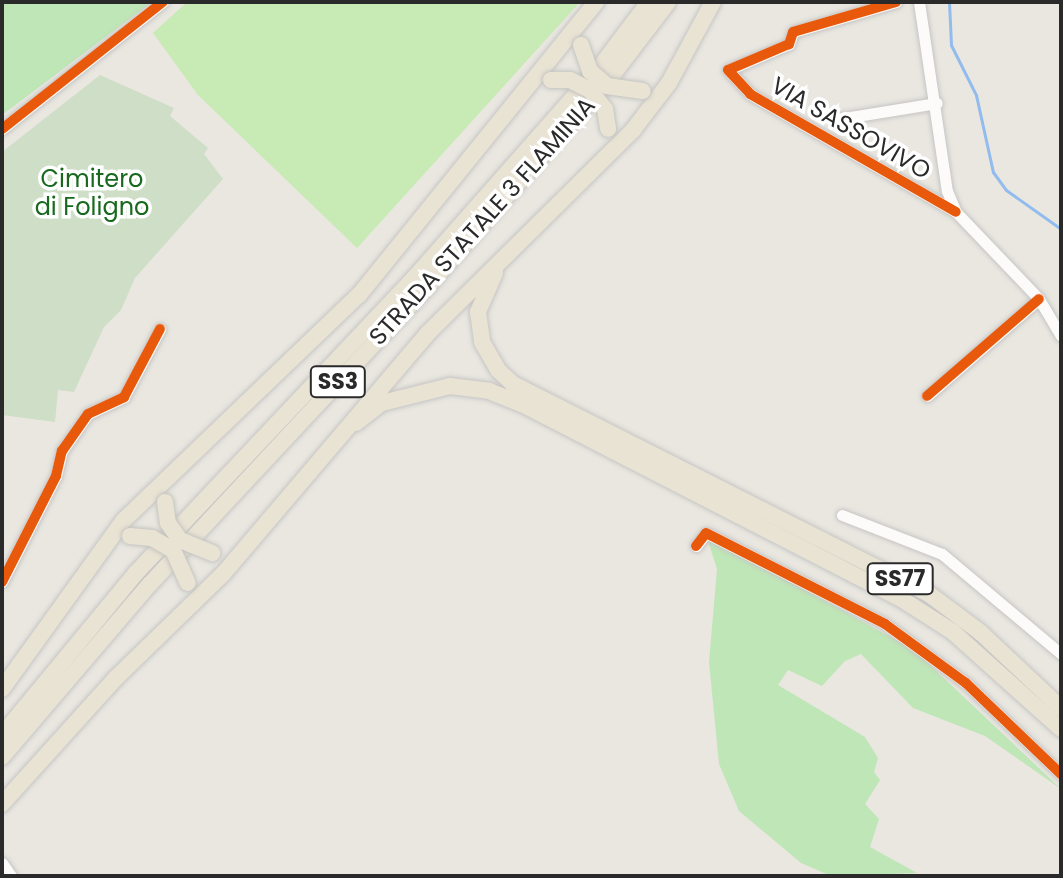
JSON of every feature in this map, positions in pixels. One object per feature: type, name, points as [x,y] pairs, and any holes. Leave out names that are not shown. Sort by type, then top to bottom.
[{"type":"highway","points":[[597,2],[583,30],[581,45],[590,71],[607,86],[643,91],[662,82],[677,65]]},
{"type":"highway","points":[[3,686],[108,540],[171,472],[359,295],[597,2]]},
{"type":"highway","name":"STRADA STATALE 3 FLAMINIA","points":[[2,735],[136,573],[415,277],[600,67],[649,2]]},
{"type":"highway","name":"STRADA STATALE 3 FLAMINIA","points":[[2,757],[150,584],[428,286],[614,73],[668,2]]},
{"type":"highway","points":[[2,811],[6,799],[223,574],[253,534],[428,333],[646,115],[713,2]]},
{"type":"highway","points":[[515,102],[551,80],[570,80],[590,90],[605,109],[608,129],[596,164]]},
{"type":"highway","name":"SS77","points":[[504,258],[478,312],[482,342],[498,370],[513,384],[929,594],[980,632],[1061,708]]},
{"type":"highway","name":"SS77","points":[[342,434],[382,403],[410,393],[450,386],[489,391],[522,404],[903,600],[953,632],[1061,729]]},
{"type":"highway","points":[[171,472],[165,502],[175,534],[190,547],[213,553],[239,546],[253,534]]},
{"type":"highway","points":[[108,540],[130,536],[152,538],[173,550],[188,583],[184,611]]},
{"type":"street","points":[[2,129],[163,2]]},
{"type":"street","name":"VIA SASSOVIVO","points":[[896,2],[793,32],[789,44],[728,70],[750,94],[956,212],[1039,299],[1061,336]]},
{"type":"street","name":"VIA SASSOVIVO","points":[[919,2],[937,103],[947,191],[956,212]]},
{"type":"street","name":"VIA SASSOVIVO","points":[[838,119],[937,103]]},
{"type":"street","points":[[927,396],[1039,299]]},
{"type":"street","points":[[2,582],[56,476],[62,451],[88,414],[124,397],[160,329]]},
{"type":"street","points":[[842,515],[942,554],[1061,654]]},
{"type":"street","points":[[696,546],[706,533],[885,624],[966,683],[1061,774]]},
{"type":"street","points":[[2,863],[11,876]]},
{"type":"green space","points":[[2,2],[152,2],[2,115]]},
{"type":"green space","points":[[187,2],[580,2],[357,248],[198,95],[153,33]]},
{"type":"green space","name":"Cimitero di Foligno","points":[[100,75],[174,108],[170,116],[208,148],[204,154],[223,179],[135,278],[121,310],[104,327],[74,392],[58,390],[55,422],[2,415],[2,152]]},
{"type":"green space","points":[[706,535],[914,650],[1061,789],[985,736],[913,708],[861,654],[845,661],[822,686],[788,670],[778,685],[865,737],[878,758],[874,772],[880,780],[865,804],[879,819],[870,847],[917,873],[831,876],[801,863],[739,811],[719,764],[709,662],[717,569]]},
{"type":"waterway","points":[[949,2],[951,45],[976,95],[993,172],[1006,190],[1061,229]]},
{"type":"cycle path","points":[[2,129],[163,2]]},
{"type":"cycle path","points":[[896,2],[793,32],[789,44],[728,70],[750,94],[956,212]]},
{"type":"cycle path","points":[[927,396],[1039,299]]},
{"type":"cycle path","points":[[2,582],[56,476],[62,451],[88,414],[124,397],[160,329]]},
{"type":"cycle path","points":[[696,546],[706,533],[885,624],[966,683],[1061,774]]}]
